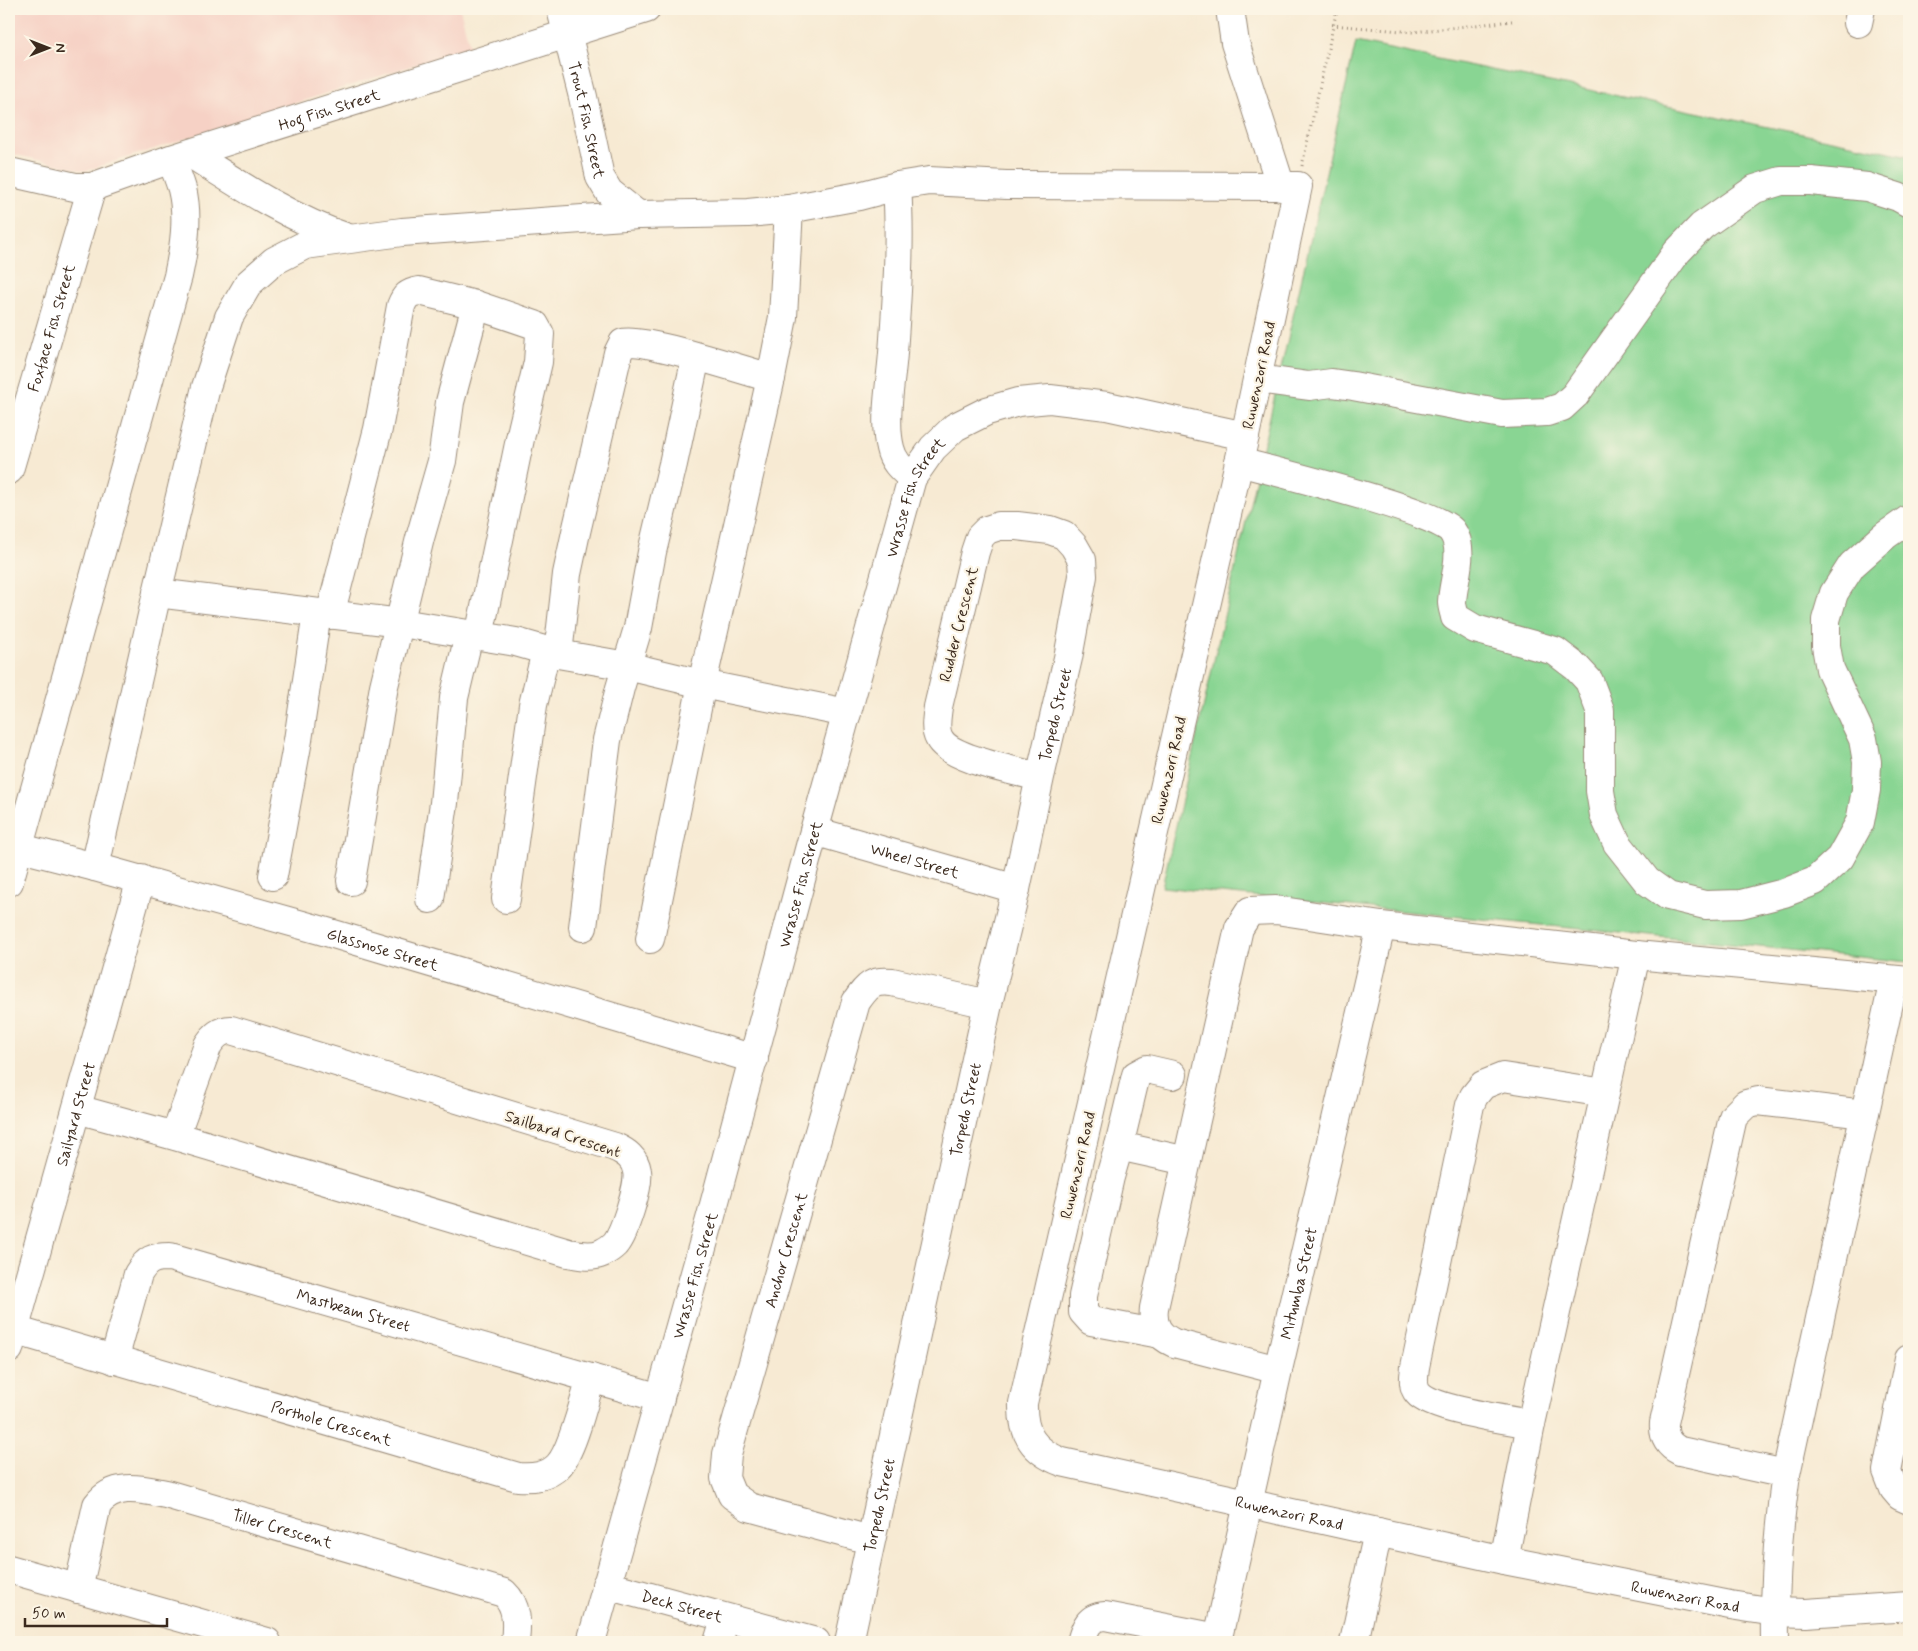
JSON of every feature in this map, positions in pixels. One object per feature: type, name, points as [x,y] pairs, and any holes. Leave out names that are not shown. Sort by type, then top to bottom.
[{"type":"street","name":"Hog Fish Street","points":[[9,172],[75,187],[92,187],[565,21],[646,9]]},
{"type":"street","points":[[95,867],[206,386],[229,317],[249,283],[274,261],[306,246],[402,232],[638,215],[732,214],[789,209],[929,181],[1006,186],[1289,186],[1236,43],[1230,9]]},
{"type":"street","name":"Trout Fish Street","points":[[565,21],[600,177],[610,192],[638,215]]},
{"type":"street","points":[[9,882],[14,847],[178,276],[183,251],[185,218],[181,157],[294,216],[326,231],[352,239]]},
{"type":"street","points":[[1258,379],[1309,386],[1332,383],[1353,386],[1502,414],[1547,412],[1562,407],[1576,395],[1677,252],[1702,226],[1755,189],[1781,182],[1811,181],[1867,187],[1898,197],[1909,203]]},
{"type":"street","points":[[897,186],[899,220],[898,284],[888,402],[888,434],[889,448],[894,462],[912,478]]},
{"type":"street","name":"Ruwenzori Road","points":[[1289,186],[1258,379],[1023,1403],[1022,1413],[1026,1430],[1030,1439],[1043,1454],[1062,1462],[1504,1560],[1774,1612],[1806,1613],[1909,1606]]},
{"type":"street","name":"Foxface Fish Street","points":[[9,470],[92,187]]},
{"type":"street","points":[[650,939],[702,684],[783,317],[789,209]]},
{"type":"street","points":[[273,876],[324,614],[351,530],[376,438],[401,306],[405,296],[411,292],[419,291],[476,305],[535,325],[540,334],[540,347],[474,636],[454,698],[444,803],[430,899]]},
{"type":"street","points":[[351,882],[384,686],[401,623],[420,538],[442,461],[450,402],[476,305]]},
{"type":"street","points":[[506,899],[533,705],[552,652],[576,532],[621,346],[627,341],[634,342],[771,378]]},
{"type":"street","points":[[583,927],[607,740],[638,628],[652,552],[679,440],[696,357]]},
{"type":"street","name":"Wrasse Fish Street","points":[[591,1642],[754,1058],[814,831],[912,478],[933,448],[955,427],[987,410],[1018,402],[1050,399],[1108,406],[1242,449],[1298,477],[1442,522],[1452,530],[1458,554],[1452,604],[1455,617],[1475,629],[1555,651],[1576,667],[1589,681],[1600,710],[1600,791],[1604,815],[1616,844],[1647,882],[1668,896],[1705,905],[1741,904],[1784,893],[1815,881],[1840,858],[1860,822],[1866,790],[1867,762],[1863,739],[1830,669],[1826,646],[1826,620],[1834,593],[1852,565],[1886,535],[1909,519]]},
{"type":"street","name":"Rudder Crescent","points":[[1040,777],[962,756],[950,749],[939,739],[936,729],[938,707],[975,552],[980,537],[987,530],[999,526],[1017,526],[1050,530],[1064,535],[1074,546],[1082,560],[1083,576]]},
{"type":"street","name":"Torpedo Street","points":[[848,1642],[988,1004],[1016,890],[1068,658],[1083,576]]},
{"type":"street","points":[[157,593],[401,623],[516,642],[552,652],[628,666],[702,684],[847,713]]},
{"type":"street","name":"Wheel Street","points":[[814,831],[1016,890]]},
{"type":"street","name":"Glassnose Street","points":[[14,847],[141,879],[754,1058]]},
{"type":"street","name":"Sailyard Street","points":[[12,1339],[141,879]]},
{"type":"street","points":[[1160,1334],[1153,1320],[1154,1308],[1239,928],[1250,912],[1276,910],[1381,926],[1636,955],[1902,980],[1864,1114],[1786,1474],[1778,1532],[1774,1612],[1775,1642]]},
{"type":"street","name":"Mitumba Street","points":[[1218,1640],[1278,1370],[1381,926]]},
{"type":"street","points":[[1504,1560],[1531,1424],[1636,955]]},
{"type":"street","name":"Anchor Crescent","points":[[870,1540],[750,1507],[732,1495],[725,1478],[727,1454],[856,1002],[870,986],[878,981],[892,982],[988,1004]]},
{"type":"street","name":"Sailbard Crescent","points":[[77,1109],[584,1256],[601,1254],[614,1245],[625,1226],[638,1172],[628,1153],[615,1147],[231,1030],[224,1030],[218,1033],[208,1045],[175,1136]]},
{"type":"street","points":[[1173,1075],[1147,1069],[1136,1075],[1110,1177],[1084,1296],[1083,1312],[1091,1321],[1160,1334],[1174,1343],[1278,1370]]},
{"type":"street","points":[[1531,1424],[1435,1404],[1419,1394],[1414,1383],[1415,1367],[1470,1105],[1474,1096],[1484,1085],[1503,1076],[1604,1092]]},
{"type":"street","points":[[1786,1474],[1680,1451],[1672,1447],[1666,1439],[1664,1423],[1733,1117],[1746,1104],[1758,1101],[1864,1114]]},
{"type":"street","points":[[1118,1146],[1187,1161]]},
{"type":"street","name":"Mastbeam Street","points":[[114,1360],[138,1274],[144,1264],[156,1257],[170,1257],[660,1398]]},
{"type":"street","name":"Porthole Crescent","points":[[12,1339],[114,1360],[518,1477],[534,1478],[547,1474],[559,1465],[569,1445],[592,1378]]},
{"type":"street","points":[[1909,1359],[1887,1471],[1894,1489],[1900,1496],[1909,1500]]},
{"type":"street","name":"Tiller Crescent","points":[[78,1589],[97,1505],[103,1497],[114,1491],[128,1488],[142,1489],[166,1494],[504,1594],[511,1600],[517,1619],[515,1642]]},
{"type":"street","points":[[1354,1642],[1378,1532]]},
{"type":"street","points":[[9,1570],[267,1642]]},
{"type":"street","name":"Deck Street","points":[[606,1585],[721,1630],[816,1642]]},
{"type":"street","points":[[1081,1642],[1085,1629],[1090,1622],[1096,1617],[1105,1616],[1218,1640]]},
{"type":"path","points":[[1289,186],[1337,9]]},
{"type":"path","points":[[1332,25],[1413,32],[1512,21]]},
{"type":"shaded area","points":[[9,9],[460,9],[470,47],[85,171],[9,153]]},
{"type":"green space","points":[[1356,42],[1909,156],[1909,962],[1162,887]]}]
